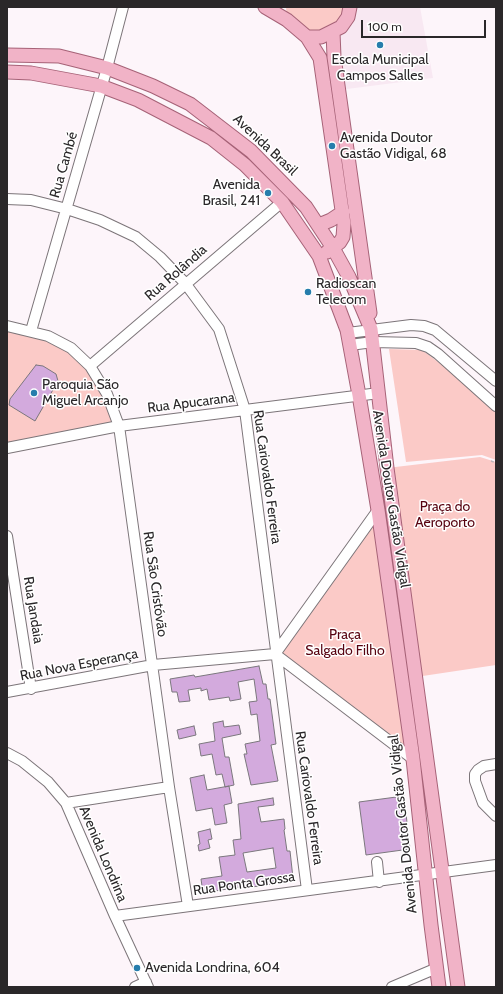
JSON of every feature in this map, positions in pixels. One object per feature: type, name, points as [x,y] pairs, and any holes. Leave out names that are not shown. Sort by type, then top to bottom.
[{"type":"main road","points":[[265,7],[286,13],[307,37],[320,58],[343,212],[343,237],[333,248],[319,256]]},
{"type":"main road","points":[[307,37],[321,37],[341,27],[348,17],[350,7]]},
{"type":"main road","points":[[333,32],[334,57],[372,335]]},
{"type":"main road","name":"Avenida Brasil","points":[[7,55],[59,56],[107,68],[154,86],[190,104],[218,124],[251,151],[306,207],[319,225],[349,276],[372,335],[379,393]]},
{"type":"main road","name":"Avenida Brasil","points":[[7,72],[31,73],[101,86],[138,100],[211,138],[240,160],[282,202],[319,256]]},
{"type":"main road","points":[[319,225],[331,220],[343,212]]},
{"type":"main road","points":[[343,237],[359,235]]},
{"type":"main road","name":"Avenida Doutor Gastão Vidigal","points":[[319,256],[349,339],[378,510],[413,759],[439,987]]},
{"type":"main road","name":"Avenida Doutor Gastão Vidigal","points":[[379,393],[388,476],[458,987]]},
{"type":"street","name":"Rua Cambé","points":[[31,331],[107,68],[123,7]]},
{"type":"street","name":"Rua Cariovaldo Ferreira","points":[[7,198],[31,200],[67,208],[100,220],[136,237],[160,257],[185,283],[219,329],[245,410],[275,654],[307,890]]},
{"type":"street","name":"Rua Rolândia","points":[[90,366],[185,283],[282,202]]},
{"type":"street","points":[[349,339],[372,335],[410,325],[424,326],[441,335],[496,381]]},
{"type":"street","name":"Rua São Cristóvão","points":[[7,326],[48,336],[71,348],[90,366],[106,394],[119,426],[169,787],[188,906]]},
{"type":"street","points":[[372,335],[416,343],[428,347],[438,354],[496,406]]},
{"type":"street","name":"Rua Apucarana","points":[[7,448],[119,426],[379,393]]},
{"type":"street","points":[[378,510],[275,654],[413,759]]},
{"type":"street","name":"Rua Jandaia","points":[[7,536],[9,566],[31,689]]},
{"type":"street","name":"Rua Nova Esperança","points":[[7,692],[31,689],[153,665],[275,654]]},
{"type":"street","points":[[401,678],[416,676]]},
{"type":"street","name":"Avenida Londrina","points":[[7,753],[22,761],[48,782],[66,803],[115,916],[147,984]]},
{"type":"street","points":[[496,764],[484,766],[478,770],[475,774],[475,781],[483,803],[496,816]]},
{"type":"street","points":[[66,803],[169,787]]},
{"type":"street","points":[[377,862],[379,882]]},
{"type":"street","name":"Rua Ponta Grossa","points":[[115,916],[496,866]]},
{"type":"street","points":[[392,987],[437,968]]},
{"type":"street","points":[[134,987],[147,984]]},
{"type":"path","points":[[492,461],[496,463]]},
{"type":"shaded area","name":"Escola Municipal Campos Salles","points":[[351,7],[420,7],[433,78],[339,90],[334,57],[341,27]]},
{"type":"green space","points":[[286,7],[350,7],[348,17],[321,37],[287,20]]},
{"type":"green space","points":[[7,326],[48,336],[90,366],[118,426],[7,448]]},
{"type":"green space","points":[[389,349],[422,350],[457,376],[496,412],[496,460],[482,455],[406,462]]},
{"type":"green space","name":"Praça do Aeroporto","points":[[480,457],[496,462],[496,665],[416,677],[387,468]]},
{"type":"green space","name":"Praça Salgado Filho","points":[[378,510],[413,759],[275,654]]},
{"type":"building","name":"Paroquia São Miguel Arcanjo","points":[[36,365],[43,366],[56,374],[58,381],[35,421],[9,405],[10,399]]},
{"type":"building","points":[[259,666],[263,684],[266,684],[268,699],[270,699],[276,744],[271,745],[278,781],[251,785],[244,754],[247,754],[245,744],[260,741],[257,714],[251,715],[249,702],[257,701],[254,679],[238,682],[241,699],[230,701],[229,697],[209,700],[207,689],[201,691],[201,688],[188,690],[190,701],[179,702],[177,692],[172,692],[170,679],[194,675],[195,677]]},
{"type":"building","points":[[223,721],[224,727],[239,725],[241,734],[222,738],[225,757],[229,757],[234,785],[225,787],[222,774],[216,775],[212,754],[201,756],[199,744],[215,741],[213,723]]},
{"type":"building","points":[[194,726],[196,735],[179,739],[177,730]]},
{"type":"building","points":[[204,775],[207,790],[229,786],[232,803],[224,805],[227,823],[215,825],[212,808],[196,811],[190,778]]},
{"type":"building","points":[[404,796],[410,849],[366,855],[359,802]]},
{"type":"building","points":[[273,798],[274,805],[258,807],[261,822],[284,819],[287,851],[290,851],[293,878],[270,882],[271,884],[260,886],[251,887],[251,885],[203,893],[201,879],[222,876],[219,857],[235,855],[233,840],[241,839],[238,804]],"holes":[[[273,848],[276,868],[247,872],[243,853]]]},
{"type":"building","points":[[210,829],[212,839],[208,840],[210,848],[199,851],[198,845],[200,844],[198,832]]},
{"type":"place","name":"Escola Municipal Campos Salles","points":[[380,45]]},
{"type":"place","name":"Avenida Doutor Gastão Vidigal, 68","points":[[332,146]]},
{"type":"place","name":"Avenida Brasil, 241","points":[[268,193]]},
{"type":"place","name":"Radioscan Telecom","points":[[308,292]]},
{"type":"place","name":"Paroquia São Miguel Arcanjo","points":[[34,393]]},
{"type":"place","name":"Avenida Londrina, 604","points":[[137,968]]}]
